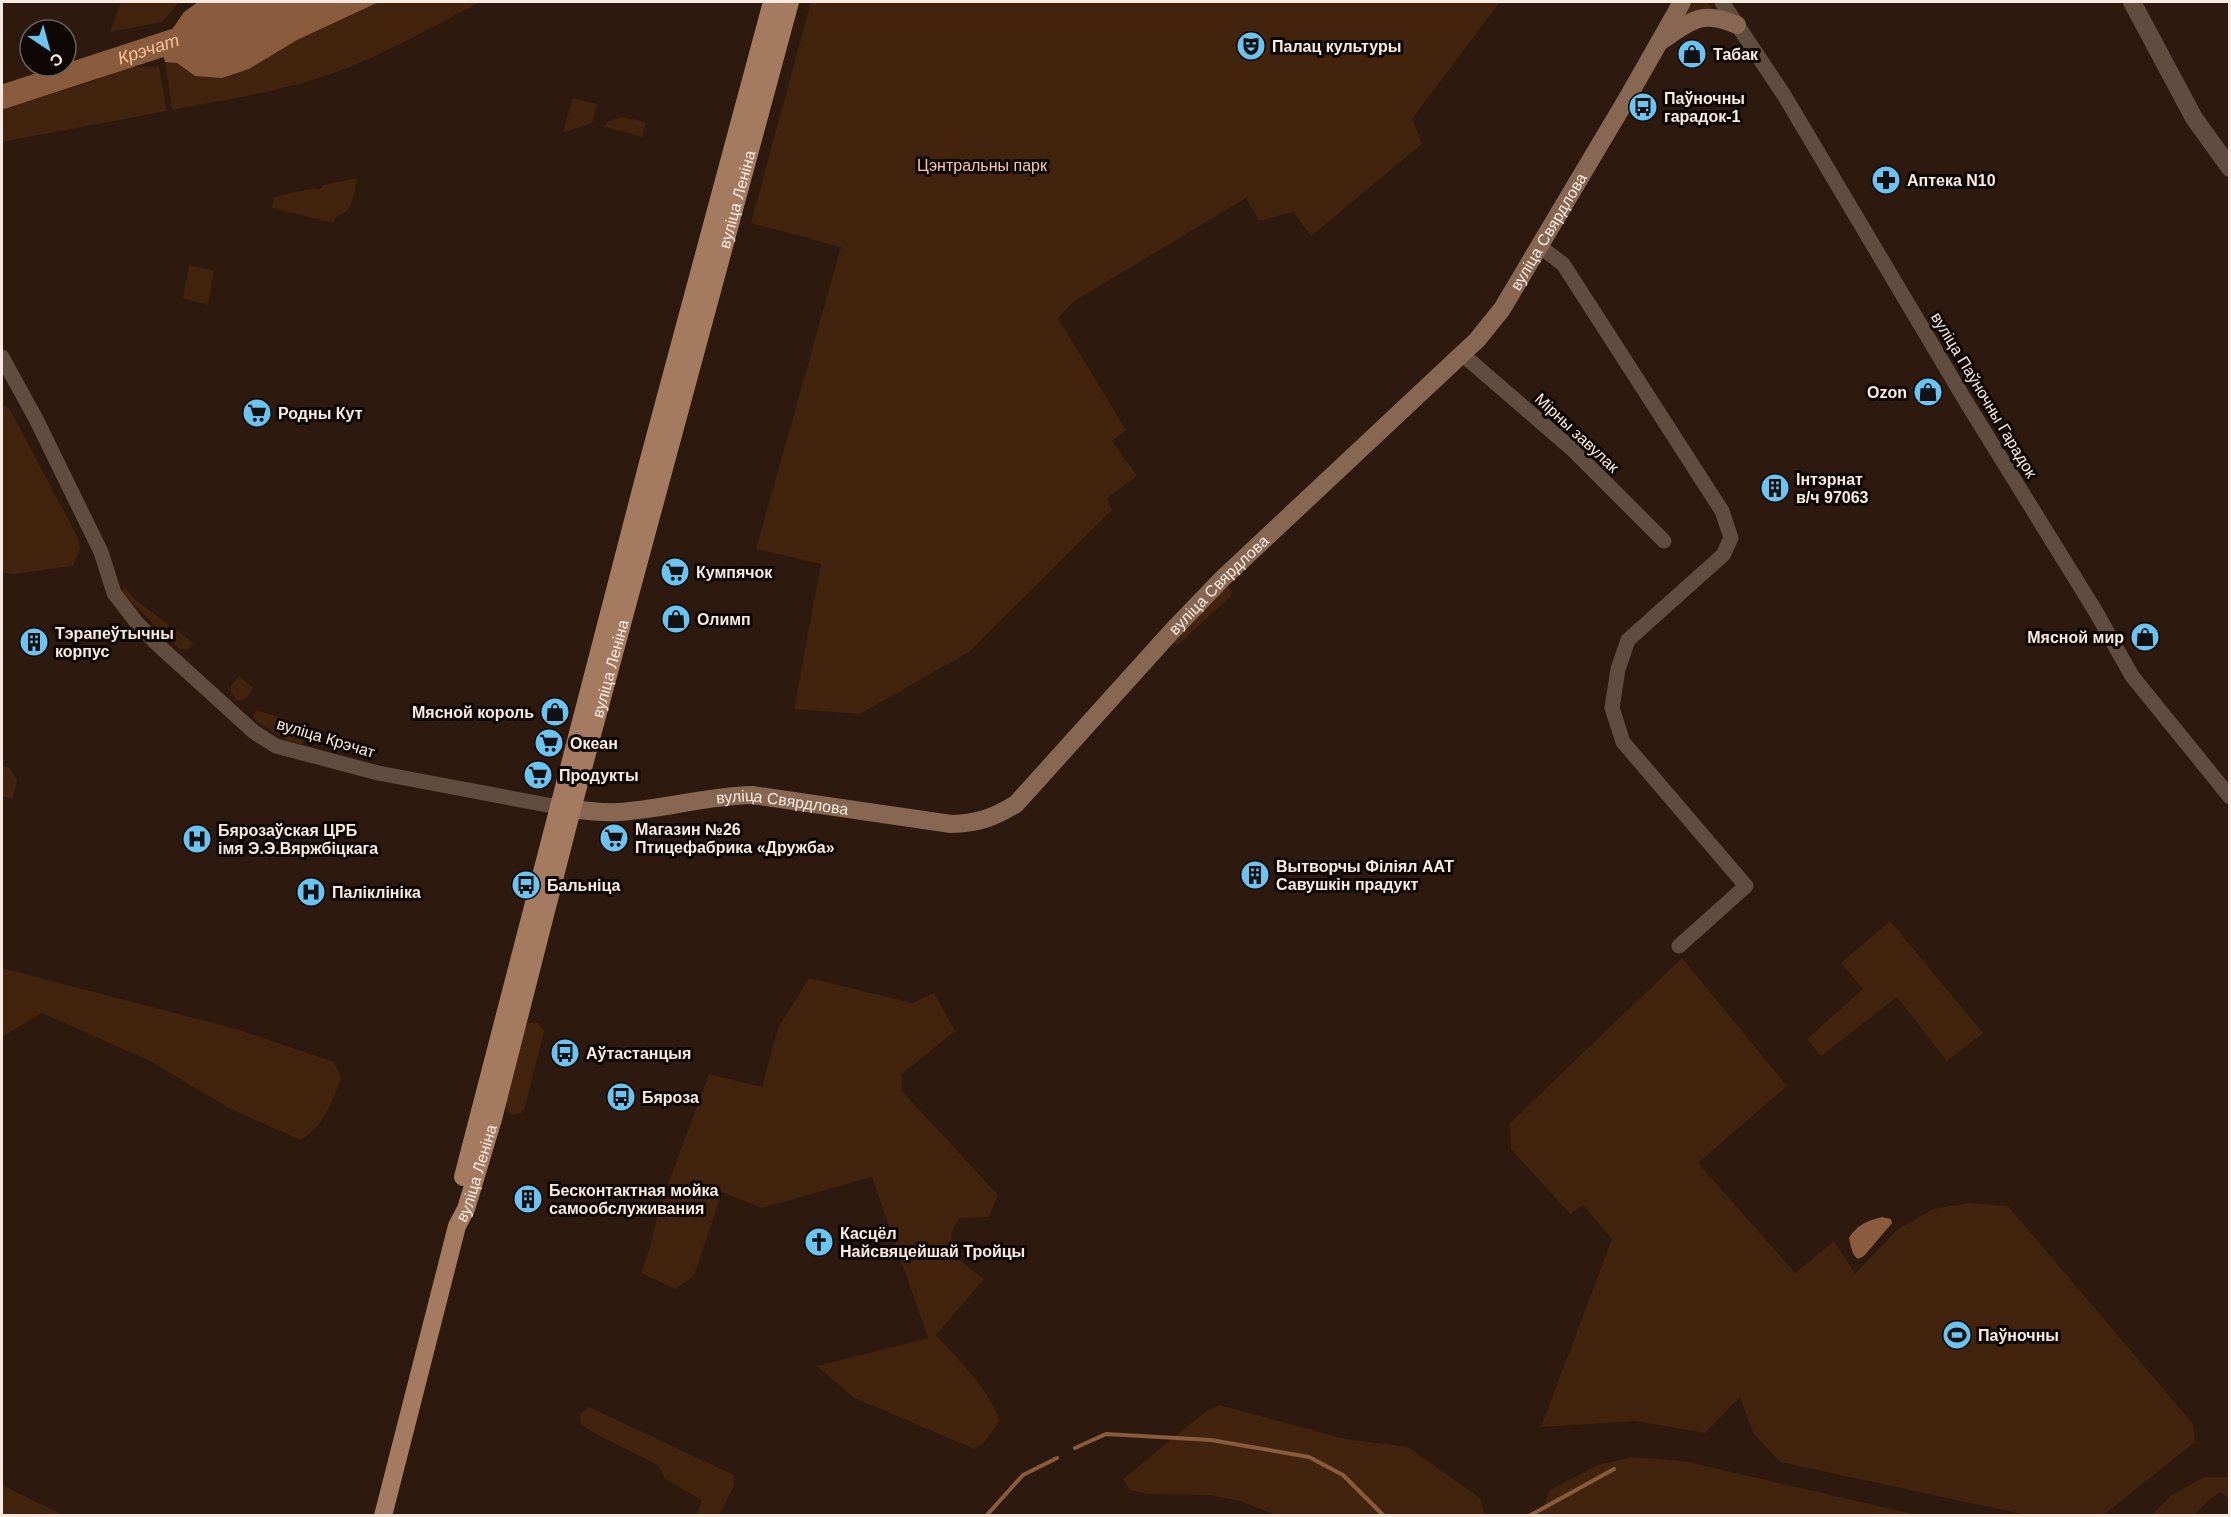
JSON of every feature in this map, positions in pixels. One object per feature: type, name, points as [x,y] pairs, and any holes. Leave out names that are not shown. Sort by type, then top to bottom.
[{"type":"main road","name":"вуліца Леніна","points":[[565,808],[772,2]]},
{"type":"main road","name":"вуліца Леніна","points":[[382,1515],[457,1226],[456,1205],[790,2]]},
{"type":"main road","name":"вуліца Свярдлова","points":[[565,808],[618,812],[695,802],[728,795],[752,795],[951,824],[975,823],[996,816],[1016,804],[1222,579],[1477,340],[1502,309],[1682,2]]},
{"type":"main road","points":[[1658,44],[1686,24],[1704,17],[1722,18],[1737,25]]},
{"type":"street","name":"вуліца Паўночны Гарадок","points":[[1722,2],[1784,95],[1965,400],[2086,594],[2132,676],[2229,797]]},
{"type":"street","points":[[2132,2],[2194,118],[2229,168]]},
{"type":"street","points":[[1539,246],[1563,264],[1722,511],[1731,538],[1723,555],[1628,640],[1618,669],[1612,708],[1623,742],[1746,886],[1679,945]]},
{"type":"street","name":"Мірны завулак","points":[[1462,354],[1572,449],[1664,542]]},
{"type":"street","name":"вуліца Крэчат","points":[[2,357],[36,419],[101,552],[114,593],[157,644],[254,732],[276,746],[378,773],[565,808]]},
{"type":"green space","points":[[121,2],[179,2],[162,22],[110,32]]},
{"type":"green space","points":[[379,2],[481,2],[387,51],[328,75],[271,91],[172,110],[165,62],[177,63],[195,76],[249,69],[297,40]]},
{"type":"green space","name":"Цэнтральны парк","points":[[811,2],[1500,2],[1412,119],[1422,144],[1311,236],[1293,212],[1259,221],[1246,198],[1073,302],[1058,318],[1126,430],[1112,441],[1137,476],[1107,498],[1112,510],[969,652],[860,714],[794,709],[821,564],[756,549],[841,247],[751,223]]},
{"type":"green space","points":[[1695,2],[1707,2],[1715,11],[1686,16],[1683,12]]},
{"type":"green space","points":[[121,67],[159,67],[167,111],[2,142],[2,109],[94,81]]},
{"type":"green space","points":[[573,98],[597,104],[592,123],[565,132],[563,131]]},
{"type":"green space","points":[[622,117],[646,122],[642,137],[605,127],[607,122]]},
{"type":"green space","points":[[357,178],[349,209],[337,217],[333,223],[272,208],[274,197],[313,188],[319,190],[323,185]]},
{"type":"green space","points":[[189,265],[214,271],[208,305],[183,298]]},
{"type":"green space","points":[[2,404],[9,408],[78,538],[80,550],[73,566],[13,574],[2,572]]},
{"type":"green space","points":[[1227,585],[1232,591],[1230,597],[1180,643],[1177,645],[1172,642]]},
{"type":"green space","points":[[126,588],[133,598],[169,625],[162,633],[126,596],[122,590]]},
{"type":"green space","points":[[174,628],[193,643],[188,650],[178,648],[167,636]]},
{"type":"green space","points":[[239,676],[253,688],[243,700],[237,700],[231,692],[231,686]]},
{"type":"green space","points":[[256,710],[312,727],[309,738],[301,744],[287,741],[256,721],[253,716]]},
{"type":"green space","points":[[2,765],[10,768],[17,780],[13,799],[2,796]]},
{"type":"green space","points":[[1890,921],[1983,1033],[1947,1061],[1897,997],[1821,1056],[1807,1039],[1863,989],[1841,963]]},
{"type":"green space","points":[[1682,958],[1787,1086],[1698,1163],[1795,1273],[1834,1241],[1855,1274],[1897,1230],[1933,1209],[1969,1203],[2008,1206],[2193,1424],[2195,1442],[2102,1516],[2026,1515],[1780,1462],[1753,1433],[1740,1397],[1705,1433],[1635,1421],[1541,1427],[1612,1239],[1583,1205],[1570,1214],[1511,1149],[1510,1123]]},
{"type":"green space","points":[[2,968],[236,1029],[334,1062],[341,1077],[338,1086],[321,1121],[315,1129],[300,1140],[229,1108],[150,1061],[42,1013],[2,1037]]},
{"type":"green space","points":[[809,978],[912,1003],[934,993],[955,1031],[902,1074],[902,1091],[998,1195],[989,1217],[959,1218],[954,1229],[952,1246],[955,1253],[984,1279],[936,1335],[982,1387],[999,1422],[983,1444],[974,1449],[853,1397],[817,1366],[928,1338],[872,1177],[762,1208],[722,1192],[694,1276],[675,1289],[641,1273],[660,1206],[709,1074],[762,1087],[778,1028]]},
{"type":"green space","points":[[529,1023],[538,1023],[544,1031],[524,1110],[512,1115],[503,1105],[523,1028]]},
{"type":"green space","points":[[1219,1405],[1346,1439],[1408,1447],[1480,1498],[1485,1515],[1276,1515],[1240,1501],[1208,1495],[1148,1494],[1130,1490],[1123,1479],[1205,1412]]},
{"type":"green space","points":[[589,1407],[734,1475],[734,1486],[719,1515],[698,1515],[702,1500],[665,1479],[658,1465],[594,1433],[581,1424],[580,1414]]},
{"type":"green space","points":[[1632,1457],[1684,1461],[1917,1515],[1540,1515],[1550,1490],[1598,1465]]},
{"type":"green space","points":[[2204,1477],[2229,1477],[2229,1499],[2221,1492],[2210,1499],[2194,1515],[2156,1515],[2154,1513],[2170,1496]]},
{"type":"green space","points":[[2,1485],[63,1515],[2,1515]]},
{"type":"shaded area","points":[[198,2],[379,2],[297,40],[249,69],[222,78],[195,76],[177,63],[165,62],[158,37],[169,34],[184,12]]},
{"type":"shaded area","points":[[1882,1217],[1891,1219],[1892,1223],[1864,1256],[1858,1259],[1853,1252],[1849,1238],[1863,1224]]},
{"type":"waterway","name":"Крэчат","points":[[2,97],[192,35]]},
{"type":"waterway","points":[[1075,1448],[1106,1434],[1211,1440],[1309,1457],[1343,1475],[1384,1516]]},
{"type":"waterway","points":[[986,1516],[1023,1475],[1057,1458]]},
{"type":"waterway","points":[[1529,1516],[1614,1469]]},
{"type":"place","name":"Палац культуры","points":[[1251,46]]},
{"type":"place","name":"Табак","points":[[1692,54]]},
{"type":"place","name":"Паўночны гарадок-1","points":[[1643,107]]},
{"type":"place","name":"Аптека N10","points":[[1886,180]]},
{"type":"place","name":"Ozon","points":[[1928,392]]},
{"type":"place","name":"Родны Кут","points":[[257,413]]},
{"type":"place","name":"Інтэрнат в/ч 97063","points":[[1775,488]]},
{"type":"place","name":"Кумпячок","points":[[675,572]]},
{"type":"place","name":"Олимп","points":[[676,619]]},
{"type":"place","name":"Мясной мир","points":[[2145,637]]},
{"type":"place","name":"Тэрапеўтычны корпус","points":[[34,642]]},
{"type":"place","name":"Мясной король","points":[[555,712]]},
{"type":"place","name":"Океан","points":[[549,743]]},
{"type":"place","name":"Продукты","points":[[538,775]]},
{"type":"place","name":"Магазин №26 Птицефабрика «Дружба»","points":[[614,838]]},
{"type":"place","name":"Бярозаўская ЦРБ імя Э.Э.Вяржбіцкага","points":[[197,839]]},
{"type":"place","name":"Вытворчы Філіял ААТ Савушкін прадукт","points":[[1255,875]]},
{"type":"place","name":"Бальніца","points":[[526,885]]},
{"type":"place","name":"Паліклініка","points":[[311,892]]},
{"type":"place","name":"Аўтастанцыя","points":[[565,1053]]},
{"type":"place","name":"Бяроза","points":[[621,1097]]},
{"type":"place","name":"Бесконтактная мойка самообслуживания","points":[[528,1199]]},
{"type":"place","name":"Касцёл Найсвяцейшай Тройцы","points":[[819,1242]]},
{"type":"place","name":"Паўночны","points":[[1957,1335]]}]
